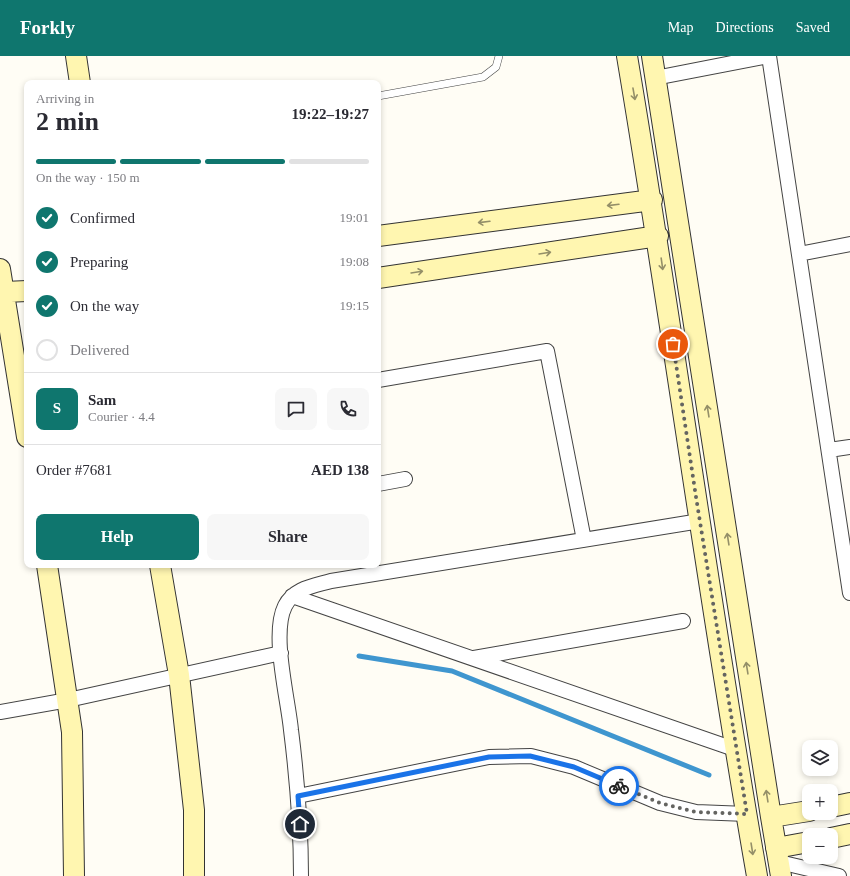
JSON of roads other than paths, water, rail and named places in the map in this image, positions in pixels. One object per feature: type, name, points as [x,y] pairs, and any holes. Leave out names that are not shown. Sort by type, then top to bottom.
[{"type":"street","points":[[76,56],[80,80]]},
{"type":"street","points":[[627,56],[658,236],[700,521],[757,876]]},
{"type":"street","points":[[652,56],[779,862]]},
{"type":"street","points":[[655,78],[768,56],[850,593]]},
{"type":"street","points":[[381,236],[652,200]]},
{"type":"street","points":[[381,278],[658,236]]},
{"type":"street","points":[[799,254],[850,244]]},
{"type":"street","points":[[0,269],[24,403]]},
{"type":"street","points":[[5,292],[24,291]]},
{"type":"street","points":[[381,379],[547,351],[584,540]]},
{"type":"street","points":[[828,450],[850,447]]},
{"type":"street","points":[[381,483],[404,479]]},
{"type":"street","points":[[301,876],[301,838],[298,796],[278,632],[285,607],[292,596],[305,588],[332,581],[700,521]]},
{"type":"street","points":[[47,568],[72,732],[74,876]]},
{"type":"street","points":[[161,568],[179,675],[194,810],[194,876]]},
{"type":"street","points":[[292,596],[736,750]]},
{"type":"street","points":[[471,658],[683,622]]},
{"type":"street","points":[[0,712],[68,700],[281,653]]},
{"type":"street","points":[[298,796],[489,757],[530,756],[574,767],[660,803],[696,812],[747,814]]},
{"type":"street","points":[[838,806],[850,803]]},
{"type":"street","points":[[771,817],[802,812]]},
{"type":"street","points":[[838,837],[850,834]]},
{"type":"street","points":[[779,862],[802,847]]},
{"type":"street","points":[[779,862],[839,876]]},
{"type":"lane","points":[[381,95],[483,77],[496,67],[499,56]]},
{"type":"waterway","points":[[359,656],[452,671],[709,775]]}]
